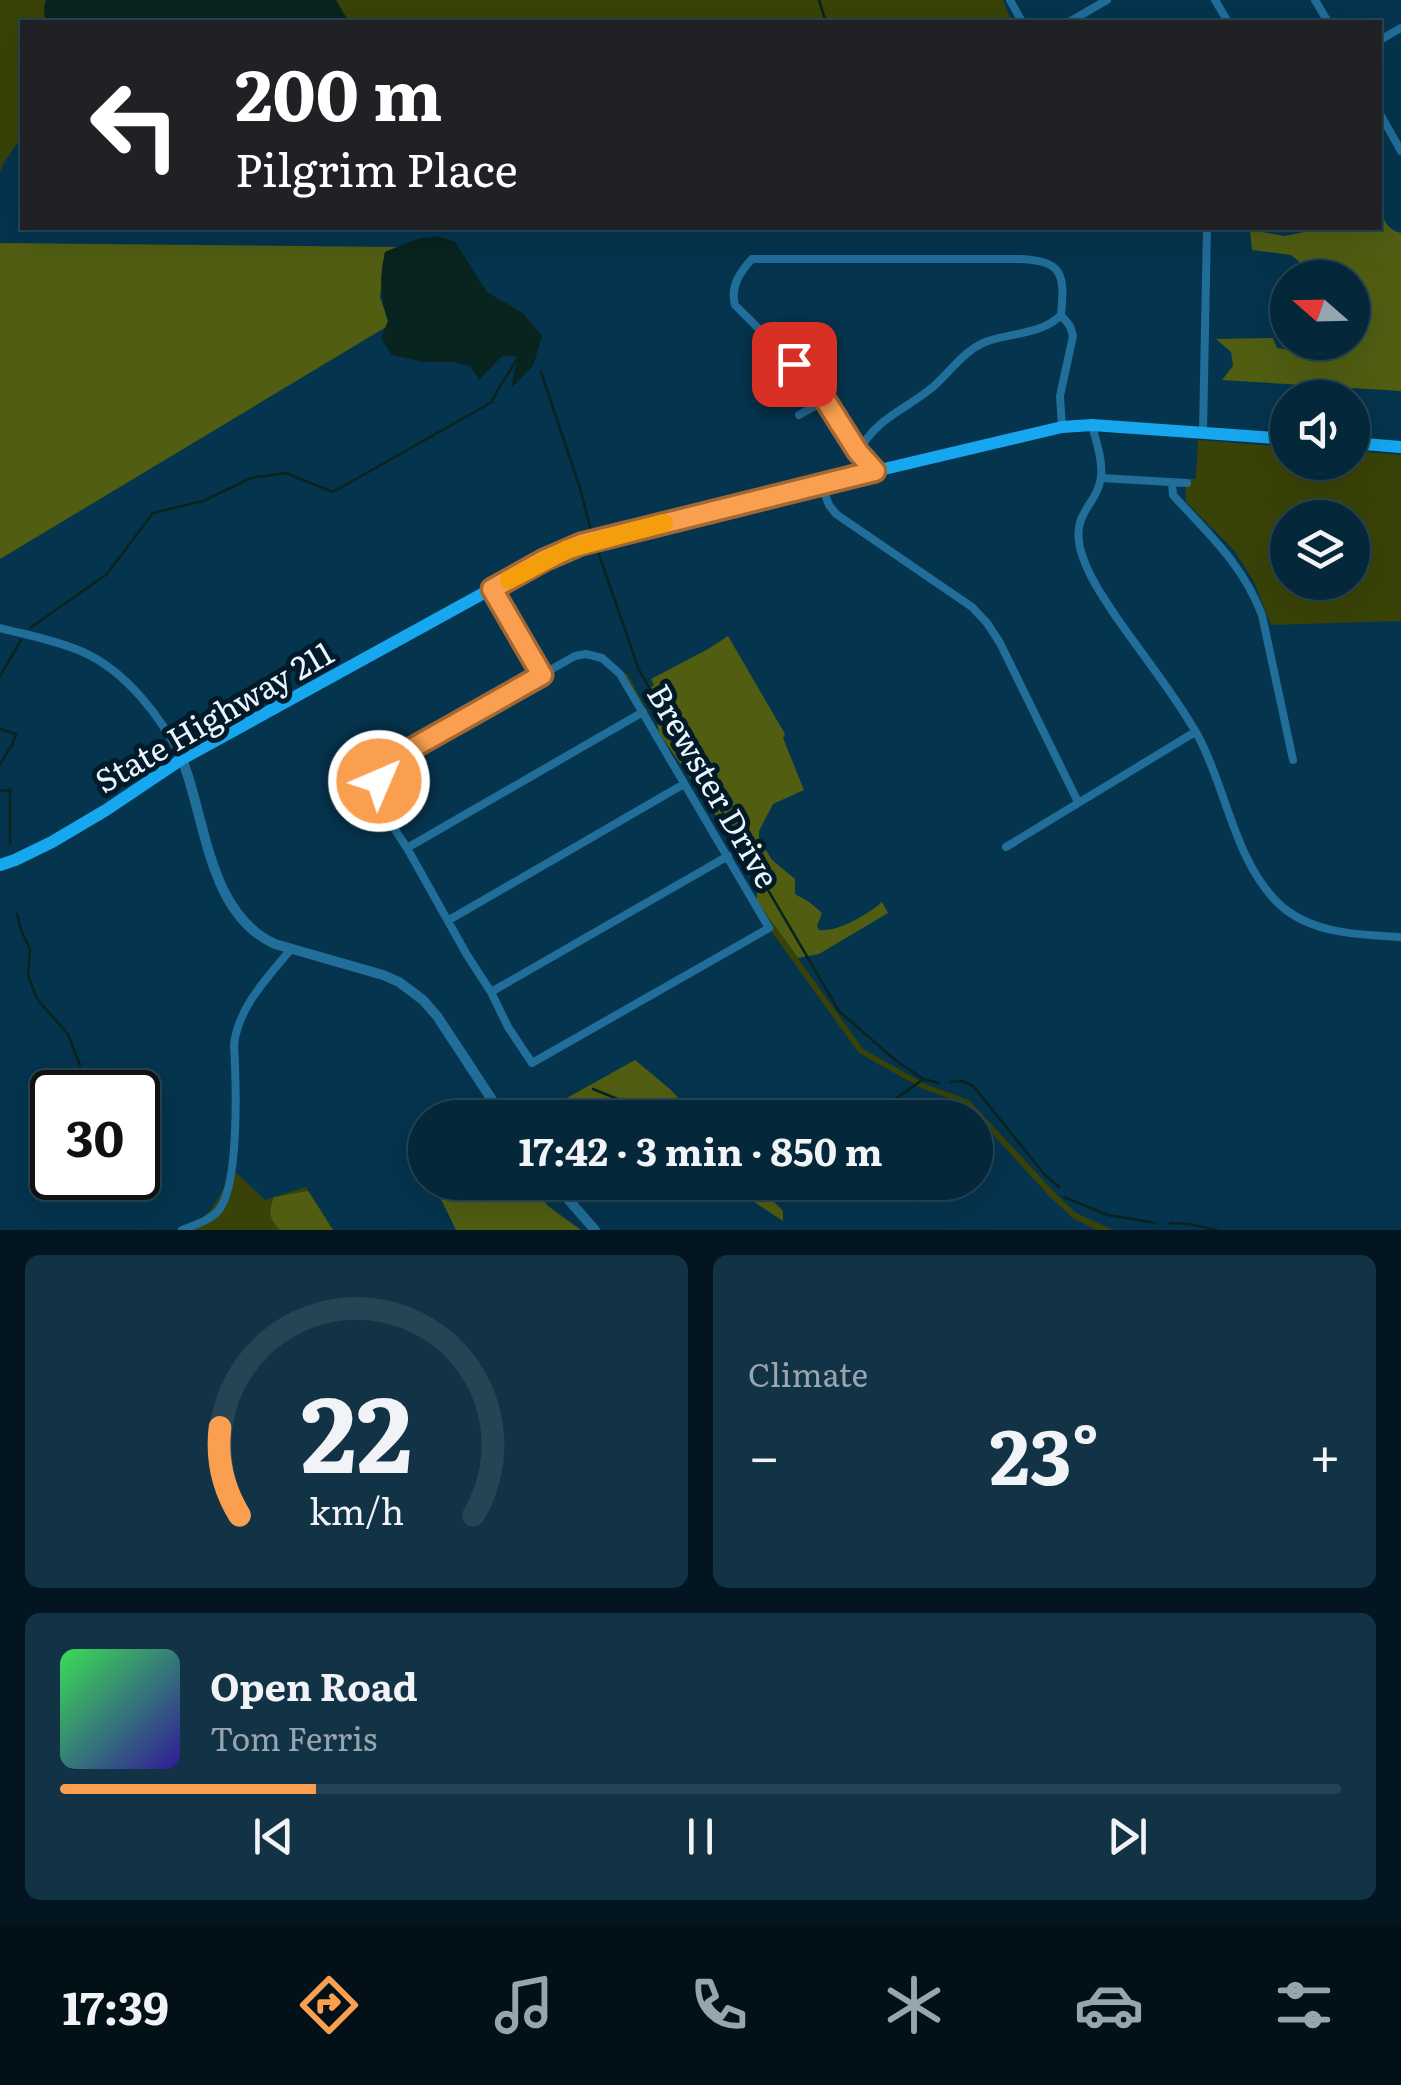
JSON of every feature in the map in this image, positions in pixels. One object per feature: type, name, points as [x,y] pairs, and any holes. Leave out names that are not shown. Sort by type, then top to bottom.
[{"type":"main road","name":"State Highway 211","points":[[0,865],[76,828],[182,759],[544,560],[581,544],[1062,427],[1092,425],[1270,437]]},
{"type":"main road","points":[[1370,444],[1401,446]]},
{"type":"street","points":[[1073,20],[1107,0]]},
{"type":"street","points":[[1382,118],[1401,151]]},
{"type":"street","points":[[1203,432],[1207,230]]},
{"type":"street","points":[[858,452],[866,438],[896,410],[930,390],[976,347],[1055,321],[1061,315],[1058,270],[1049,262],[1020,259],[761,258],[752,259],[741,271],[734,286],[735,305],[817,387],[858,452],[875,471]]},
{"type":"street","points":[[1061,315],[1072,336],[1060,396],[1062,427]]},
{"type":"street","points":[[798,415],[826,400]]},
{"type":"street","points":[[1092,425],[1100,478],[1079,526],[1086,564],[1112,611],[1196,732],[1242,846],[1261,882],[1275,900],[1299,918],[1324,928],[1401,937]]},
{"type":"street","points":[[1100,478],[1187,483]]},
{"type":"street","points":[[1172,483],[1174,495],[1230,555],[1256,598],[1294,760]]},
{"type":"street","points":[[821,484],[836,514],[958,596],[987,623],[1078,802]]},
{"type":"street","points":[[492,589],[542,675]]},
{"type":"street","points":[[0,628],[86,653],[110,668],[137,693],[170,736],[182,759],[224,893],[252,930],[291,949],[399,982],[437,1016],[492,1100]]},
{"type":"street","name":"Brewster Drive","points":[[575,656],[602,658],[620,674],[643,712],[769,928],[532,1063],[388,819],[379,781],[382,771],[402,754],[575,656]]},
{"type":"street","points":[[407,848],[643,712]]},
{"type":"street","points":[[1006,847],[1196,732]]},
{"type":"street","points":[[449,920],[684,784]]},
{"type":"street","points":[[491,992],[728,856]]},
{"type":"street","points":[[182,1230],[213,1216],[226,1199],[234,1143],[236,1030],[250,1000],[291,949]]},
{"type":"street","points":[[570,1200],[596,1230]]},
{"type":"green space","points":[[0,0],[1003,0],[1011,20],[20,20],[20,139],[0,172]]},
{"type":"green space","points":[[1382,213],[1388,225],[1401,233],[1401,391],[1370,389],[1370,380],[1222,380],[1233,366],[1231,352],[1216,339],[1270,338],[1270,360],[1370,360],[1370,260],[1297,260],[1291,255],[1252,250],[1250,230],[1285,236],[1314,230],[1382,230]]},
{"type":"green space","points":[[0,244],[397,247],[385,252],[380,297],[388,321],[386,327],[0,559]]},
{"type":"green space","points":[[1198,440],[1270,446],[1270,480],[1370,480],[1370,452],[1401,455],[1401,621],[1271,625],[1254,582],[1234,550],[1186,502],[1185,479],[1196,479]]},
{"type":"green space","points":[[728,636],[785,734],[783,738],[804,790],[773,804],[759,839],[772,860],[795,879],[795,894],[822,913],[819,930],[852,922],[882,902],[888,913],[819,954],[798,958],[756,900],[760,879],[659,733],[651,679]]},
{"type":"green space","points":[[624,674],[756,900],[863,1049],[925,1084],[969,1100],[954,1100],[923,1089],[859,1053],[751,903]]},
{"type":"green space","points":[[635,1060],[680,1100],[599,1099],[563,1100]]},
{"type":"green space","points":[[993,1126],[1076,1213],[1113,1230],[1097,1230],[1073,1218],[993,1135]]},
{"type":"green space","points":[[232,1169],[265,1200],[306,1187],[333,1230],[177,1230],[206,1214]]},
{"type":"green space","points":[[308,1191],[333,1230],[280,1230],[271,1215],[274,1197]]},
{"type":"green space","points":[[441,1200],[543,1200],[581,1230],[456,1230]]},
{"type":"green space","points":[[737,1200],[772,1200],[783,1211],[783,1221],[754,1202]]},
{"type":"shaded area","points":[[46,0],[336,0],[348,20],[45,20]]},
{"type":"shaded area","points":[[438,236],[455,242],[487,292],[523,313],[542,336],[533,366],[511,388],[518,356],[502,356],[479,380],[470,366],[392,355],[381,338],[388,321],[381,287],[385,252]]},
{"type":"waterway","points":[[819,0],[825,20]]},
{"type":"waterway","points":[[30,628],[107,574],[153,513],[203,501],[251,478],[286,473],[333,492],[492,402],[518,356]]},
{"type":"waterway","points":[[541,372],[592,535]]},
{"type":"waterway","points":[[596,546],[639,670],[839,1011],[895,1060],[923,1079],[939,1083]]},
{"type":"waterway","points":[[0,676],[21,640]]},
{"type":"waterway","points":[[0,729],[16,734],[0,764]]},
{"type":"waterway","points":[[0,791],[10,790],[10,843]]},
{"type":"waterway","points":[[17,914],[30,949],[28,975],[37,999],[68,1034],[80,1065]]},
{"type":"waterway","points":[[894,1100],[922,1080]]},
{"type":"waterway","points":[[950,1082],[962,1081],[973,1086],[1059,1187]]},
{"type":"waterway","points":[[593,1089],[620,1100]]},
{"type":"waterway","points":[[1064,1197],[1108,1215],[1156,1223]]},
{"type":"waterway","points":[[1170,1223],[1217,1230]]},
{"type":"slow traffic","points":[[509,580],[581,544],[664,523]]},
{"type":"route","points":[[379,781],[382,771],[402,754],[542,675],[492,589],[581,544],[875,471],[858,452],[817,387],[794,364]]}]
